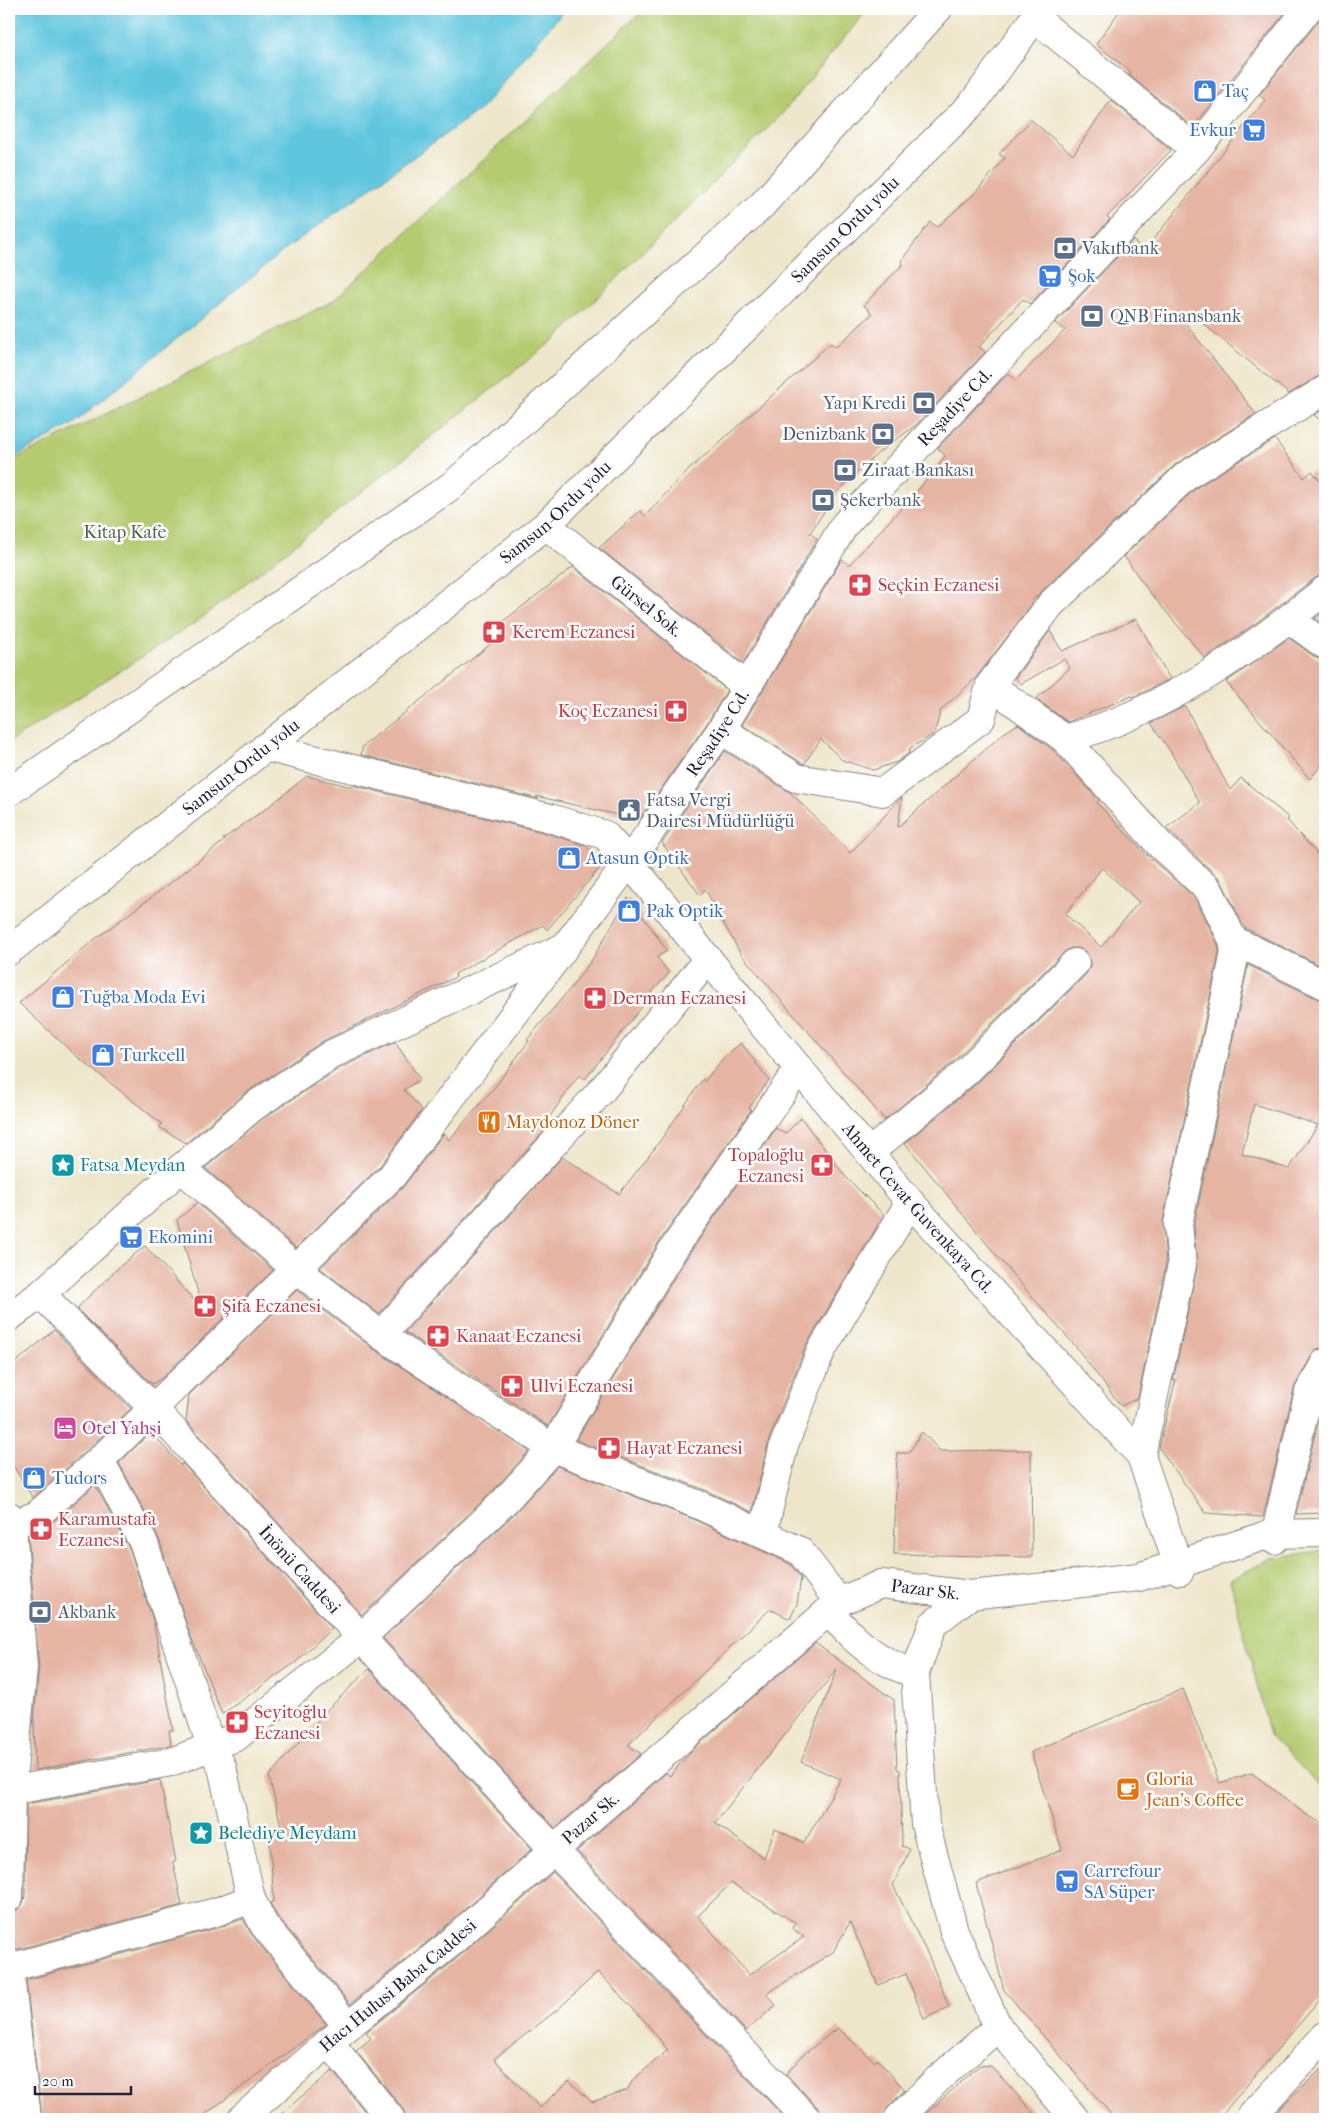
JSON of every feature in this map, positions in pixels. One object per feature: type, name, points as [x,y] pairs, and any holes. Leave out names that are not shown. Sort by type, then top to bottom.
[{"type":"main road","points":[[9,792],[454,484],[762,205],[938,9]]},
{"type":"main road","name":"Reşadiye Cd.","points":[[10,1523],[37,1515],[100,1460],[392,1176],[629,862],[721,730],[845,524],[1196,150],[1308,9]]},
{"type":"main road","points":[[1037,13],[1196,150]]},
{"type":"main road","name":"Samsun-Ordu yolu","points":[[9,951],[546,525],[973,103],[1037,13]]},
{"type":"main road","points":[[721,730],[796,778],[883,792],[981,719],[990,685],[1051,604],[1188,474],[1325,390]]},
{"type":"main road","name":"Gürsel Sok.","points":[[546,525],[746,686]]},
{"type":"main road","points":[[1066,738],[1095,731],[1126,719],[1216,670],[1289,619],[1325,590]]},
{"type":"main road","points":[[1289,619],[1325,645]]},
{"type":"main road","points":[[990,685],[1066,738],[1162,846],[1209,890],[1233,940],[1235,953],[1178,1224],[1182,1266],[1141,1456]]},
{"type":"main road","name":"Ahmet Cevat Guvenkaya Cd.","points":[[265,747],[550,818],[605,835],[910,1202],[1141,1456],[1179,1568]]},
{"type":"main road","points":[[1233,940],[1325,985]]},
{"type":"main road","points":[[9,1317],[40,1294],[181,1168],[254,1107],[332,1054],[564,948]]},
{"type":"main road","points":[[381,1335],[602,1090],[708,959]]},
{"type":"main road","points":[[870,1152],[966,1072],[1075,963]]},
{"type":"main road","points":[[10,1791],[171,1762],[236,1737],[360,1639],[503,1503],[553,1448],[672,1251],[799,1068]]},
{"type":"main road","points":[[181,1168],[296,1269],[381,1335],[553,1448],[699,1505],[800,1551],[839,1621],[854,1638],[896,1668],[915,1673]]},
{"type":"main road","points":[[763,1533],[784,1445],[821,1351],[910,1202]]},
{"type":"main road","name":"İnönü Caddesi","points":[[40,1294],[154,1409],[360,1639],[554,1850],[808,2119]]},
{"type":"main road","points":[[1325,1363],[1309,1392],[1274,1537],[1325,1538]]},
{"type":"main road","points":[[100,1460],[144,1544],[211,1746],[222,1767],[251,1900],[264,1925],[339,2034],[391,2119]]},
{"type":"main road","points":[[9,1897],[10,1791],[23,1668],[10,1523]]},
{"type":"main road","name":"Pazar Sk.","points":[[554,1850],[832,1608],[881,1584],[966,1598],[1140,1577],[1179,1568],[1270,1534],[1274,1537],[1325,1533]]},
{"type":"main road","points":[[966,1598],[933,1624],[915,1673],[925,1824],[954,1931],[998,2027],[1075,2119]]},
{"type":"main road","name":"Hacı Hulusi Baba Caddesi","points":[[240,2119],[446,1946],[554,1850]]},
{"type":"main road","points":[[27,2119],[9,1967],[216,1912],[251,1900]]},
{"type":"main road","points":[[898,2119],[937,2080],[998,2027]]},
{"type":"main road","points":[[1249,2119],[1325,2036]]},
{"type":"green space","name":"Kitap Kafe","points":[[644,9],[868,9],[780,116],[559,336],[198,621],[9,742],[9,462],[333,301]]},
{"type":"green space","points":[[1325,1550],[1325,1792],[1270,1735],[1230,1580],[1271,1558]]},
{"type":"water","points":[[9,9],[565,9],[482,108],[288,247],[73,424],[9,460]]},
{"type":"building","points":[[1121,9],[1288,9],[1193,127],[1129,75],[1131,72],[1096,44]]},
{"type":"building","points":[[1323,9],[1325,9],[1325,374],[1289,394],[1190,313],[1183,320],[1256,414],[1176,464],[1040,593],[1031,602],[1032,604],[976,678],[941,710],[934,734],[910,748],[909,753],[897,762],[873,770],[842,760],[821,739],[804,764],[742,725],[842,559],[849,565],[919,489],[945,456],[938,448],[1008,373],[1016,380],[1065,330],[1055,323],[1133,240],[1144,251],[1265,100],[1259,95],[1320,19]]},
{"type":"building","points":[[1111,100],[1171,150],[1107,217],[1110,219],[1030,304],[1023,299],[979,347],[985,352],[916,425],[879,452],[837,492],[810,533],[817,539],[743,663],[599,548],[640,511],[645,516],[683,475],[831,343],[836,347],[872,314],[864,305],[903,264],[901,261],[930,222],[937,227],[974,194],[1005,158],[999,154],[1031,120],[1073,155]]},
{"type":"building","points":[[1325,408],[1325,424],[1314,415]]},
{"type":"building","points":[[1275,439],[1304,478],[1312,471],[1325,487],[1325,575],[1315,578],[1256,623],[1205,658],[1147,589],[1124,556],[1197,487]]},
{"type":"building","points":[[573,567],[727,690],[708,722],[639,820],[536,796],[539,799],[361,755],[363,746],[502,635],[496,627]]},
{"type":"building","points":[[1325,610],[1325,626],[1315,618]]},
{"type":"building","points":[[1136,619],[1170,679],[1133,697],[1068,722],[1036,699],[1070,668],[1064,659],[1021,684],[1015,678],[1050,631],[1062,651]]},
{"type":"building","points":[[1289,638],[1316,658],[1325,660],[1325,761],[1310,779],[1226,682]]},
{"type":"building","points":[[1185,706],[1230,790],[1241,778],[1289,818],[1287,820],[1318,855],[1325,860],[1325,968],[1245,928],[1220,879],[1166,828],[1200,803],[1170,751],[1151,723]]},
{"type":"building","points":[[1018,724],[1054,751],[1099,800],[1097,803],[1150,858],[1196,899],[1218,945],[1219,953],[1163,1221],[1166,1264],[1138,1398],[1121,1406],[1076,1347],[996,1255],[905,1143],[977,1083],[1086,974],[1090,967],[1090,959],[1086,952],[1079,948],[1070,948],[1064,952],[955,1060],[885,1120],[740,953],[705,889],[700,895],[662,843],[725,751],[791,793],[850,853],[902,797],[898,827],[1004,733]],"holes":[[[1102,868],[1139,902],[1101,947],[1065,914]]]},
{"type":"building","points":[[307,776],[352,787],[352,785],[546,833],[585,845],[603,864],[547,930],[543,925],[455,974],[456,977],[323,1041],[244,1094],[186,1143],[159,1127],[162,1124],[75,1055],[19,1003],[95,939],[164,888],[225,840],[223,839],[267,808]]},
{"type":"building","points":[[628,898],[667,951],[657,957],[669,973],[643,1002],[645,1003],[585,1079],[579,1075],[541,1129],[543,1132],[379,1314],[320,1268],[403,1187],[443,1134],[449,1140],[494,1088],[529,1041],[527,1040],[593,958]]},
{"type":"building","points":[[1248,965],[1318,999],[1325,1000],[1325,1347],[1317,1349],[1312,1355],[1294,1388],[1263,1517],[1206,1513],[1159,1448],[1176,1379],[1173,1381],[1197,1268],[1194,1225]],"holes":[[[1254,1104],[1318,1125],[1289,1169],[1242,1154]]]},
{"type":"building","points":[[395,1042],[420,1079],[404,1090],[422,1110],[380,1166],[296,1248],[205,1168],[262,1119],[340,1068]]},
{"type":"building","points":[[741,1043],[769,1080],[749,1108],[751,1110],[659,1242],[548,1426],[405,1332],[562,1157],[619,1194],[655,1148],[703,1079],[705,1081],[723,1058]]},
{"type":"building","points":[[801,1118],[846,1177],[884,1215],[806,1345],[769,1439],[752,1512],[705,1490],[576,1440],[685,1260],[776,1128],[785,1134]]},
{"type":"building","points":[[197,1203],[273,1270],[162,1378],[152,1384],[78,1310],[79,1306],[120,1266],[145,1246],[203,1310],[177,1220]]},
{"type":"building","points":[[297,1290],[372,1348],[529,1451],[492,1492],[362,1615],[186,1421],[189,1395]]},
{"type":"building","name":"Otel Yahşi","points":[[54,1330],[131,1409],[33,1498],[9,1459],[9,1368]]},
{"type":"building","points":[[1325,1395],[1325,1513],[1296,1514],[1324,1398]]},
{"type":"building","points":[[151,1432],[181,1466],[182,1463],[332,1628],[296,1662],[222,1714],[189,1631],[159,1539],[119,1463]]},
{"type":"building","points":[[922,1432],[940,1451],[1031,1450],[1032,1557],[894,1554],[897,1453],[909,1453]]},
{"type":"building","points":[[557,1466],[693,1519],[790,1564],[801,1578],[797,1604],[790,1619],[770,1609],[628,1745],[641,1754],[555,1828],[383,1638],[514,1514]]},
{"type":"building","points":[[95,1485],[130,1550],[154,1624],[173,1730],[169,1730],[171,1745],[35,1770],[34,1719],[39,1667],[28,1535],[47,1527]]},
{"type":"building","points":[[815,1643],[894,1700],[897,1769],[900,1770],[902,1846],[910,1849],[893,1885],[929,1957],[949,2007],[924,2019],[906,1974],[878,1985],[850,1922],[833,1952],[766,1994],[776,2005],[746,2031],[577,1851],[666,1773],[670,1776],[691,1751]],"holes":[[[837,1669],[801,1762],[841,1779],[804,1843],[775,1829],[764,1858],[715,1823]],[[731,1883],[796,1923],[792,1928],[804,1937],[749,1975],[698,1916]]]},
{"type":"building","points":[[369,1669],[532,1849],[437,1934],[350,2004],[277,1916],[270,1903],[274,1901],[269,1832],[283,1834],[269,1776],[328,1709]]},
{"type":"building","points":[[1183,1689],[1220,1783],[1252,1773],[1305,1814],[1325,1825],[1325,1994],[1218,2119],[1115,2119],[1004,1990],[976,1883],[1062,1850],[1031,1752]]},
{"type":"building","points":[[160,1780],[176,1861],[173,1862],[182,1905],[15,1950],[11,1912],[17,1910],[22,1905],[25,1897],[26,1804]]},
{"type":"building","points":[[553,1872],[786,2119],[406,2119],[403,2109],[356,2051],[371,2038],[366,2032],[457,1958]],"holes":[[[598,1972],[643,2019],[668,2050],[633,2080],[627,2090],[592,2102],[569,2081],[540,2108],[494,2059],[557,2010]]]},
{"type":"building","points":[[243,1919],[252,1935],[326,2024],[199,2119],[42,2119],[26,1980]]},
{"type":"building","points":[[838,2028],[875,2062],[877,2059],[905,2090],[887,2108],[883,2119],[822,2119],[818,2108],[786,2074],[804,2054]]},
{"type":"building","points":[[980,2065],[991,2066],[1039,2119],[920,2119]]},
{"type":"building","points":[[1325,2066],[1325,2119],[1270,2119],[1290,2098]]},
{"type":"building","points":[[332,2071],[371,2119],[275,2119]]},
{"type":"place","name":"Taç","points":[[1205,91]]},
{"type":"place","name":"Evkur","points":[[1254,130]]},
{"type":"place","name":"Vakıfbank","points":[[1065,248]]},
{"type":"place","name":"Şok","points":[[1050,276]]},
{"type":"place","name":"QNB Finansbank","points":[[1092,316]]},
{"type":"place","name":"Yapı Kredi","points":[[924,403]]},
{"type":"place","name":"Denizbank","points":[[883,434]]},
{"type":"place","name":"Ziraat Bankası","points":[[845,470]]},
{"type":"place","name":"Şekerbank","points":[[823,500]]},
{"type":"place","name":"Seçkin Eczanesi","points":[[860,585]]},
{"type":"place","name":"Kerem Eczanesi","points":[[494,632]]},
{"type":"place","name":"Koç Eczanesi","points":[[676,711]]},
{"type":"place","name":"Fatsa Vergi Dairesi Müdürlüğü","points":[[629,810]]},
{"type":"place","name":"Atasun Optik","points":[[569,858]]},
{"type":"place","name":"Pak Optik","points":[[629,911]]},
{"type":"place","name":"Tuğba Moda Evi","points":[[63,997]]},
{"type":"place","name":"Derman Eczanesi","points":[[595,998]]},
{"type":"place","name":"Turkcell","points":[[103,1055]]},
{"type":"place","name":"Maydonoz Döner","points":[[489,1122]]},
{"type":"place","name":"Fatsa Meydan","points":[[63,1165]]},
{"type":"place","name":"Topaloğlu Eczanesi","points":[[822,1165]]},
{"type":"place","name":"Ekomini","points":[[131,1237]]},
{"type":"place","name":"Şifa Eczanesi","points":[[205,1306]]},
{"type":"place","name":"Kanaat Eczanesi","points":[[438,1336]]},
{"type":"place","name":"Ulvi Eczanesi","points":[[512,1386]]},
{"type":"place","name":"Otel Yahşi","points":[[65,1428]]},
{"type":"place","name":"Hayat Eczanesi","points":[[609,1448]]},
{"type":"place","name":"Tudors","points":[[34,1478]]},
{"type":"place","name":"Karamustafa Eczanesi","points":[[41,1529]]},
{"type":"place","name":"Akbank","points":[[40,1612]]},
{"type":"place","name":"Seyitoğlu Eczanesi","points":[[237,1722]]},
{"type":"place","name":"Gloria Jean's Coffee","points":[[1128,1789]]},
{"type":"place","name":"Belediye Meydanı","points":[[201,1833]]},
{"type":"place","name":"Carrefour SA Süper","points":[[1067,1881]]}]
